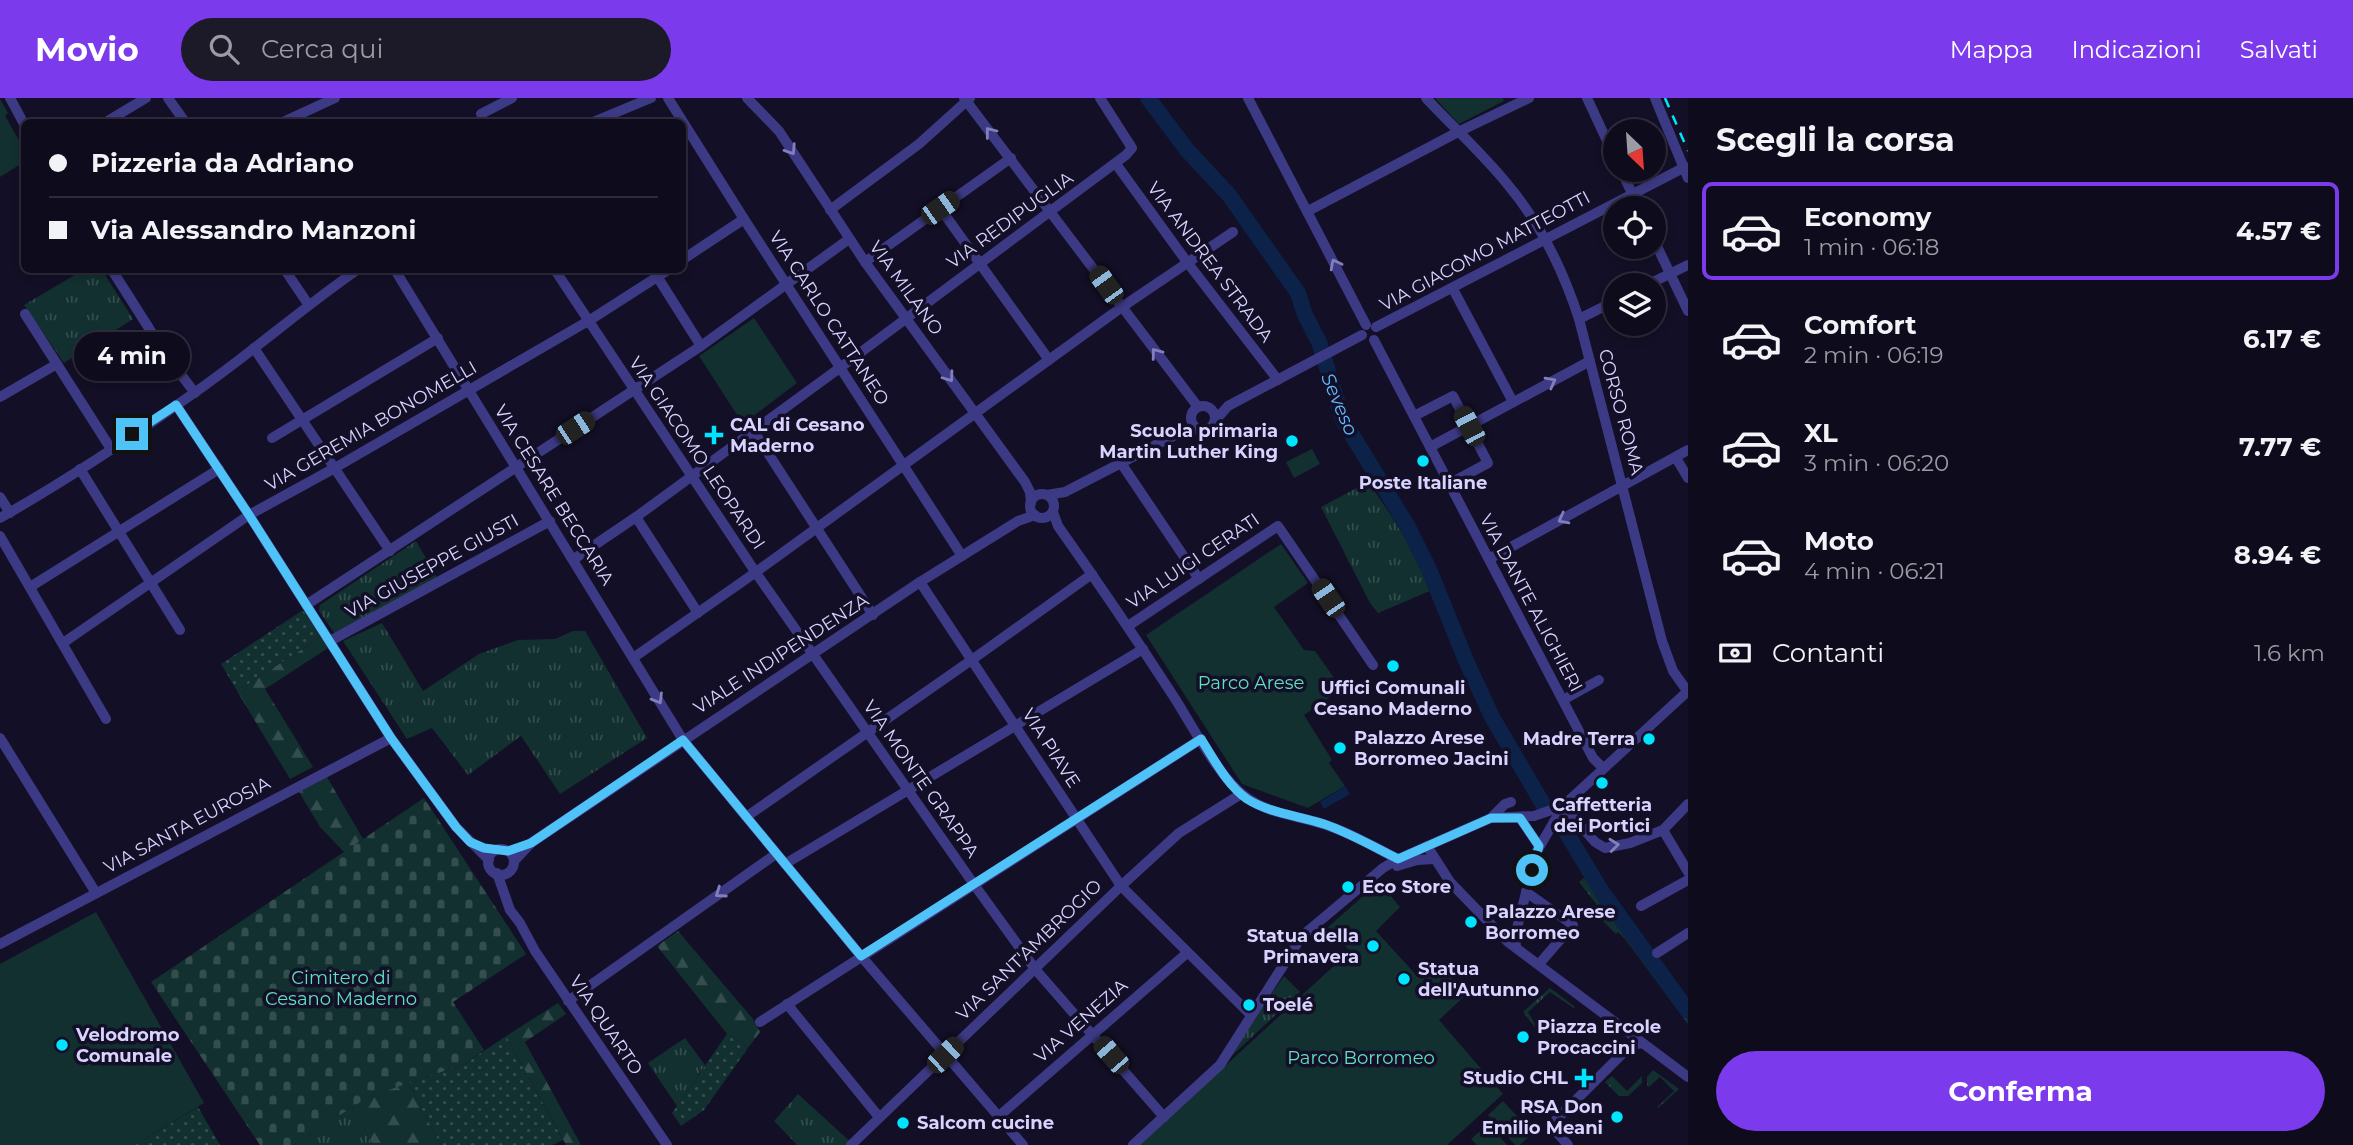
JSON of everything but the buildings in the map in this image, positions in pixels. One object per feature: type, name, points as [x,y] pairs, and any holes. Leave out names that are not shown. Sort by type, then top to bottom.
[{"type":"street","points":[[10,98],[21,119]]},
{"type":"street","points":[[111,119],[146,98]]},
{"type":"street","points":[[168,98],[184,119]]},
{"type":"street","points":[[290,119],[335,98]]},
{"type":"street","points":[[481,114],[512,98]]},
{"type":"street","points":[[600,119],[650,98]]},
{"type":"street","name":"VIA CARLO CATTANEO","points":[[668,98],[681,119]]},
{"type":"street","name":"VIA MILANO","points":[[747,98],[779,131],[865,262],[1042,508],[1058,526],[1128,626],[1221,770],[1241,794],[1255,803],[1353,836],[1398,859]]},
{"type":"street","name":"VIA REDIPUGLIA","points":[[574,559],[1116,164],[1132,148],[1101,98]]},
{"type":"street","points":[[1248,98],[1368,329]]},
{"type":"street","name":"CORSO ROMA","points":[[1426,98],[1509,186],[1546,240],[1561,269],[1579,318],[1662,641],[1673,671],[1688,691]]},
{"type":"street","points":[[1308,211],[1513,102],[1529,98]]},
{"type":"street","points":[[1587,98],[1603,132]]},
{"type":"street","points":[[1655,98],[1686,173]]},
{"type":"street","points":[[830,210],[919,144],[966,99],[1199,410],[1214,415],[1214,422]]},
{"type":"street","name":"VIA CARLO CATTANEO","points":[[686,127],[962,556]]},
{"type":"street","points":[[865,262],[1011,158]]},
{"type":"street","name":"VIA ANDREA STRADA","points":[[1116,164],[1278,380]]},
{"type":"street","name":"VIA GIACOMO MATTEOTTI","points":[[1228,406],[1328,354],[1368,329],[1453,289],[1632,194],[1686,173]]},
{"type":"street","points":[[1626,182],[1632,194]]},
{"type":"street","points":[[940,208],[1049,360]]},
{"type":"street","points":[[686,257],[744,219]]},
{"type":"street","points":[[633,658],[756,573],[1122,307],[1233,232]]},
{"type":"street","points":[[306,605],[701,346],[849,239]]},
{"type":"street","points":[[1663,259],[1688,312]]},
{"type":"street","points":[[1666,276],[1688,265]]},
{"type":"street","points":[[114,273],[166,355],[195,393]]},
{"type":"street","points":[[287,273],[308,304]]},
{"type":"street","points":[[0,497],[5,516],[195,393],[308,304],[353,273]]},
{"type":"street","name":"VIA CESARE BECCARIA","points":[[397,273],[683,740],[861,956],[1023,1145]]},
{"type":"street","name":"VIA GIACOMO LEOPARDI","points":[[557,273],[811,654]]},
{"type":"street","points":[[655,273],[701,346]]},
{"type":"street","name":"VIA GEREMIA BONOMELLI","points":[[62,643],[249,515],[334,469],[590,320],[655,273]]},
{"type":"street","points":[[1453,289],[1513,402]]},
{"type":"street","points":[[1579,318],[1603,307]]},
{"type":"street","points":[[25,314],[111,449]]},
{"type":"street","name":"VIA DANTE ALIGHIERI","points":[[1368,329],[1367,340],[1374,340],[1593,758],[1603,768]]},
{"type":"street","points":[[272,439],[438,338]]},
{"type":"street","points":[[254,348],[390,551]]},
{"type":"street","points":[[1430,447],[1590,361]]},
{"type":"street","points":[[0,397],[57,364]]},
{"type":"street","points":[[1414,416],[1453,396],[1469,426],[1488,463],[1449,484]]},
{"type":"street","name":"VIA QUARTO","points":[[176,405],[391,738],[456,827],[489,860],[490,868],[497,873],[507,903],[535,951],[667,1145]]},
{"type":"street","points":[[1177,434],[1199,410],[1228,406]]},
{"type":"street","points":[[1042,508],[1065,492],[1177,434],[1209,428],[1228,406]]},
{"type":"street","points":[[1198,429],[1192,424],[1199,410]]},
{"type":"street","points":[[753,430],[873,615]]},
{"type":"street","points":[[1489,559],[1688,450]]},
{"type":"street","points":[[1676,458],[1688,478]]},
{"type":"street","points":[[1121,463],[1199,579]]},
{"type":"street","points":[[80,469],[180,630]]},
{"type":"street","points":[[30,587],[219,469]]},
{"type":"street","name":"VIALE INDIPENDENZA","points":[[489,860],[507,859],[920,582],[1042,508]]},
{"type":"street","points":[[636,516],[698,613]]},
{"type":"street","name":"VIA GIUSEPPE GIUSTI","points":[[330,641],[551,521]]},
{"type":"street","name":"VIA LUIGI CERATI","points":[[1128,626],[1278,526],[1373,665]]},
{"type":"street","points":[[0,536],[106,719]]},
{"type":"street","points":[[746,817],[1091,574]]},
{"type":"street","name":"VIA PIAVE","points":[[920,582],[1121,886],[1251,1015]]},
{"type":"street","points":[[785,864],[1143,649]]},
{"type":"street","name":"VIA MONTE GRAPPA","points":[[811,654],[1035,969],[1164,1117]]},
{"type":"street","points":[[1563,700],[1599,680]]},
{"type":"street","points":[[1513,941],[1539,846],[1563,806],[1688,691]]},
{"type":"street","points":[[0,738],[96,893]]},
{"type":"street","name":"VIA SANTA EUROSIA","points":[[0,944],[391,738]]},
{"type":"street","points":[[760,1022],[1201,739]]},
{"type":"street","name":"VIA SANT'AMBROGIO","points":[[851,1145],[1179,833],[1241,794]]},
{"type":"street","points":[[1133,1145],[1220,1065],[1300,939],[1398,859],[1491,818],[1505,804],[1511,802]]},
{"type":"street","points":[[1563,806],[1602,847],[1630,843],[1663,830],[1688,804]]},
{"type":"street","points":[[1491,818],[1534,816],[1563,806]]},
{"type":"street","points":[[1520,818],[1539,846]]},
{"type":"street","points":[[1663,830],[1688,872]]},
{"type":"street","points":[[470,842],[507,859],[497,873]]},
{"type":"street","points":[[1427,846],[1450,882],[1513,941],[1556,979],[1688,1077]]},
{"type":"street","points":[[568,1001],[776,854]]},
{"type":"street","name":"VIA QUARTO","points":[[507,859],[508,891],[520,923]]},
{"type":"street","points":[[1373,878],[1405,863],[1434,859]]},
{"type":"street","points":[[1641,906],[1688,880]]},
{"type":"street","points":[[1526,892],[1573,925],[1539,964]]},
{"type":"street","points":[[1657,953],[1688,933]]},
{"type":"street","name":"VIA VENEZIA","points":[[998,1116],[1187,953]]},
{"type":"street","points":[[1556,979],[1564,990],[1617,1028],[1625,1042],[1625,1050],[1621,1055]]},
{"type":"street","points":[[787,1004],[879,1117]]},
{"type":"street","points":[[1568,1145],[1555,1131],[1557,1119],[1632,1045],[1642,1043]]},
{"type":"green space","points":[[1435,98],[1503,98],[1504,101],[1459,124]]},
{"type":"green space","points":[[0,99],[8,113],[5,116],[21,144],[21,164],[0,177]]},
{"type":"green space","points":[[78,273],[104,273],[133,319],[64,363],[24,305]]},
{"type":"green space","points":[[754,318],[797,383],[743,424],[699,356]]},
{"type":"green space","points":[[1312,449],[1320,464],[1294,478],[1286,462]]},
{"type":"green space","points":[[1368,482],[1403,534],[1432,590],[1378,613],[1370,603],[1321,507]]},
{"type":"green space","points":[[416,541],[438,579],[335,634],[319,611],[320,605]]},
{"type":"green space","name":"Parco Arese","points":[[1281,544],[1308,583],[1274,607],[1304,650],[1315,651],[1342,689],[1304,715],[1332,760],[1329,763],[1345,786],[1308,808],[1242,784],[1146,635]]},
{"type":"green space","points":[[303,610],[321,637],[237,691],[221,664]]},
{"type":"green space","points":[[382,623],[423,691],[479,654],[518,640],[555,639],[573,631],[585,631],[647,738],[560,794],[521,736],[468,775],[432,728],[407,739],[343,641]]},
{"type":"green space","points":[[321,637],[328,648],[265,689],[313,767],[290,779],[237,691]]},
{"type":"green space","points":[[327,777],[363,839],[344,852],[320,827],[299,792]]},
{"type":"green space","name":"Cimitero di Cesano Maderno","points":[[424,798],[526,954],[453,1002],[484,1050],[463,1065],[370,1096],[293,1145],[260,1145],[151,982]]},
{"type":"green space","points":[[1585,877],[1688,1020],[1688,1024],[1625,939],[1603,921],[1597,911],[1600,909],[1579,882]]},
{"type":"green space","name":"Parco Borromeo","points":[[1379,882],[1400,907],[1376,931],[1419,978],[1437,962],[1467,994],[1439,1020],[1503,1094],[1447,1145],[1139,1145],[1350,951],[1328,927]]},
{"type":"green space","name":"Velodromo Comunale","points":[[96,912],[204,1103],[135,1145],[0,1145],[0,964]]},
{"type":"green space","points":[[678,931],[753,1019],[760,1032],[748,1048],[727,1034],[657,946]]},
{"type":"green space","points":[[1284,976],[1300,992],[1223,1064]]},
{"type":"green space","points":[[1550,988],[1575,1009],[1550,992],[1528,1012],[1535,1024],[1543,1027],[1543,1030],[1537,1030],[1523,1012]]},
{"type":"green space","points":[[558,1003],[566,1014],[525,1042],[581,1145],[566,1145],[506,1036]]},
{"type":"green space","points":[[727,1034],[748,1048],[704,1110],[681,1126],[672,1113]]},
{"type":"green space","points":[[506,1036],[563,1140],[552,1145],[441,1145],[408,1083],[463,1065]]},
{"type":"green space","points":[[685,1038],[705,1065],[677,1106],[648,1063]]},
{"type":"green space","points":[[1653,1070],[1679,1089],[1658,1108],[1674,1091],[1660,1077],[1649,1087],[1647,1085],[1647,1077]]},
{"type":"green space","points":[[1612,1076],[1627,1091],[1642,1076],[1642,1083],[1628,1096],[1619,1096],[1605,1082]]},
{"type":"green space","points":[[408,1083],[441,1145],[373,1145],[352,1107],[370,1096]]},
{"type":"green space","points":[[798,1094],[854,1145],[797,1145],[774,1121]]},
{"type":"green space","points":[[1503,1101],[1533,1133],[1520,1145],[1515,1145],[1488,1115]]},
{"type":"green space","points":[[198,1107],[220,1145],[135,1145]]},
{"type":"green space","points":[[352,1107],[373,1145],[293,1145]]},
{"type":"green space","points":[[1488,1124],[1507,1145],[1477,1145],[1471,1139]]},
{"type":"water","points":[[1345,786],[1350,794],[1324,809],[1320,802]]},
{"type":"waterway","name":"Seveso","points":[[1148,98],[1187,150],[1229,195],[1298,293],[1305,315],[1319,342],[1343,420],[1408,527],[1428,567],[1492,717],[1543,804]]},
{"type":"waterway","name":"Seveso","points":[[1563,827],[1602,892],[1688,1011]]},
{"type":"railway","points":[[1665,98],[1688,151]]},
{"type":"place","name":"CAL di Cesano Maderno","points":[[714,435]]},
{"type":"place","name":"Scuola primaria Martin Luther King","points":[[1292,441]]},
{"type":"place","name":"Poste Italiane","points":[[1423,461]]},
{"type":"place","name":"Uffici Comunali Cesano Maderno","points":[[1393,666]]},
{"type":"place","name":"Madre Terra","points":[[1649,739]]},
{"type":"place","name":"Palazzo Arese Borromeo Jacini","points":[[1340,748]]},
{"type":"place","name":"Caffetteria dei Portici","points":[[1602,783]]},
{"type":"place","name":"Eco Store","points":[[1348,887]]},
{"type":"place","name":"Palazzo Arese Borromeo","points":[[1471,922]]},
{"type":"place","name":"Statua della Primavera","points":[[1373,946]]},
{"type":"place","name":"Statua dell'Autunno","points":[[1404,979]]},
{"type":"place","name":"Toelé","points":[[1249,1005]]},
{"type":"place","name":"Piazza Ercole Procaccini","points":[[1523,1037]]},
{"type":"place","name":"Velodromo Comunale","points":[[62,1045]]},
{"type":"place","name":"Studio CHL","points":[[1584,1078]]},
{"type":"place","name":"RSA Don Emilio Meani","points":[[1617,1117]]},
{"type":"place","name":"Salcom cucine","points":[[903,1123]]},
{"type":"route","points":[[132,434],[176,405],[391,738],[456,827],[470,842],[484,848],[508,851],[531,843],[683,740],[861,956],[1201,739],[1221,770],[1247,799],[1282,813],[1328,825],[1398,859],[1478,822],[1491,818],[1520,818],[1539,846],[1532,870]]}]
